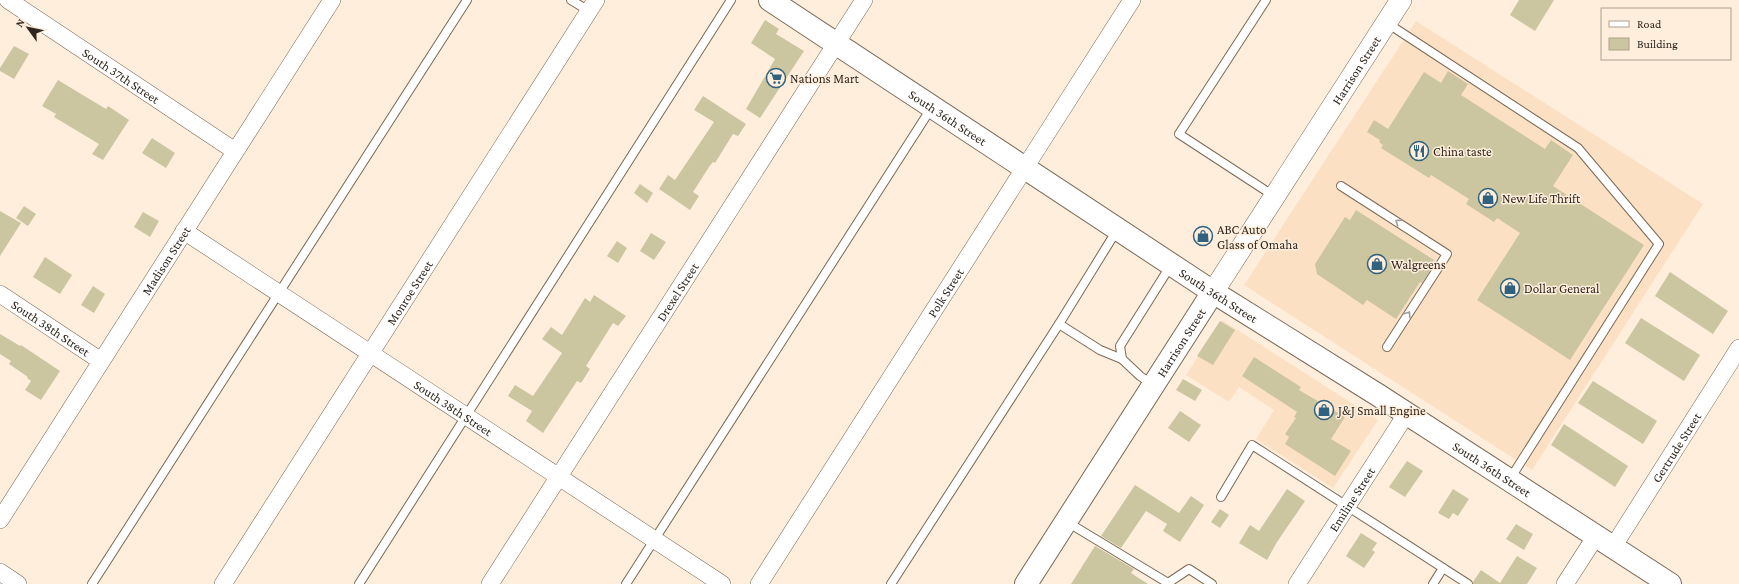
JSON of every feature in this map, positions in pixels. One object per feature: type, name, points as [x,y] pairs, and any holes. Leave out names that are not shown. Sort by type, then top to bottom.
[{"type":"main road","name":"South 36th Street","points":[[770,0],[1171,265],[1406,413],[1670,584]]},
{"type":"main road","name":"Harrison Street","points":[[1026,584],[1213,292]]},
{"type":"street","name":"South 37th Street","points":[[8,0],[235,151]]},
{"type":"street","name":"Madison Street","points":[[0,520],[332,0]]},
{"type":"street","name":"Drexel Street","points":[[490,584],[864,0]]},
{"type":"street","name":"Polk Street","points":[[759,584],[1132,0]]},
{"type":"street","name":"Harrison Street","points":[[1213,292],[1402,0]]},
{"type":"street","name":"Monroe Street","points":[[222,584],[593,6]]},
{"type":"street","name":"South 38th Street","points":[[184,231],[722,584]]},
{"type":"street","name":"South 38th Street","points":[[0,294],[101,361]]},
{"type":"street","name":"Gertrude Street","points":[[1565,584],[1604,542],[1739,348]]},
{"type":"street","name":"Emiline Street","points":[[1297,584],[1406,413]]},
{"type":"street","points":[[0,572],[18,584]]},
{"type":"lane","points":[[92,584],[467,0]]},
{"type":"lane","points":[[571,0],[593,6]]},
{"type":"lane","points":[[359,584],[731,0]]},
{"type":"lane","points":[[1266,0],[1179,134],[1275,197]]},
{"type":"lane","points":[[1387,23],[1578,148],[1659,244],[1509,480]]},
{"type":"lane","points":[[626,584],[933,107]]},
{"type":"lane","points":[[1341,186],[1447,254],[1387,347]]},
{"type":"lane","points":[[891,584],[1059,324],[1117,229]]},
{"type":"lane","points":[[1122,359],[1120,346],[1171,265]]},
{"type":"lane","points":[[1059,324],[1100,350],[1122,359],[1140,376],[1154,385]]},
{"type":"lane","points":[[1221,497],[1252,445],[1468,584]]},
{"type":"lane","points":[[1066,522],[1168,583],[1189,569],[1212,584]]},
{"type":"lane","points":[[1433,584],[1443,568]]},
{"type":"shaded area","points":[[1416,21],[1703,204],[1532,470],[1244,285]]},
{"type":"shaded area","points":[[1222,320],[1378,420],[1333,488],[1256,439],[1274,410],[1239,387],[1229,402],[1186,375]]},
{"type":"building","points":[[1519,0],[1554,0],[1535,31],[1510,15]]},
{"type":"building","name":"Nations Mart","points":[[765,20],[779,29],[776,34],[804,51],[760,118],[746,109],[775,59],[751,43]]},
{"type":"building","points":[[14,46],[29,54],[14,79],[0,71],[0,68]]},
{"type":"building","points":[[1448,71],[1468,84],[1461,95],[1545,149],[1551,140],[1573,155],[1553,186],[1644,245],[1570,360],[1477,300],[1520,233],[1497,218],[1494,222],[1466,204],[1469,199],[1431,175],[1429,178],[1381,148],[1383,145],[1379,142],[1380,140],[1367,132],[1374,120],[1388,129],[1424,72],[1441,83]]},
{"type":"building","points":[[58,80],[106,109],[108,106],[129,120],[103,160],[92,154],[99,144],[54,117],[56,114],[42,106]]},
{"type":"building","points":[[703,96],[746,124],[738,136],[733,134],[715,163],[713,162],[709,167],[693,192],[699,196],[690,210],[659,189],[668,175],[675,180],[714,122],[694,110]]},
{"type":"building","points":[[152,138],[175,153],[166,168],[142,153]]},
{"type":"building","points":[[640,184],[653,193],[647,203],[634,193]]},
{"type":"building","points":[[24,206],[36,214],[28,226],[16,218]]},
{"type":"building","name":"Walgreens","points":[[1356,210],[1434,260],[1429,267],[1431,269],[1422,283],[1420,282],[1396,319],[1367,300],[1363,305],[1317,274],[1315,264],[1345,217],[1350,220]]},
{"type":"building","points":[[0,211],[21,223],[0,256]]},
{"type":"building","points":[[143,212],[159,221],[150,237],[134,227]]},
{"type":"building","points":[[651,233],[666,242],[654,260],[640,251]]},
{"type":"building","points":[[617,241],[627,248],[618,263],[607,256]]},
{"type":"building","points":[[45,257],[72,275],[60,294],[33,277]]},
{"type":"building","points":[[1670,272],[1728,311],[1713,334],[1655,296]]},
{"type":"building","points":[[93,286],[105,294],[94,313],[81,305]]},
{"type":"building","points":[[594,295],[626,316],[618,326],[613,323],[586,366],[590,369],[581,383],[577,381],[543,433],[526,421],[532,411],[508,396],[515,385],[533,396],[562,353],[542,339],[551,327],[562,335],[585,298],[590,302]]},
{"type":"building","points":[[1641,318],[1700,355],[1684,381],[1625,343]]},
{"type":"building","points":[[1220,321],[1235,330],[1213,365],[1197,356]]},
{"type":"building","points":[[0,334],[20,346],[21,345],[60,371],[41,400],[25,390],[31,381],[27,378],[28,377],[9,364],[11,361],[0,354]]},
{"type":"building","points":[[1254,357],[1301,387],[1299,390],[1345,417],[1331,439],[1351,451],[1335,476],[1285,444],[1289,437],[1285,434],[1296,418],[1294,417],[1297,412],[1242,376]]},
{"type":"building","points":[[1183,379],[1202,390],[1195,401],[1176,390]]},
{"type":"building","points":[[1593,381],[1657,421],[1643,444],[1578,403]]},
{"type":"building","points":[[1180,411],[1201,425],[1189,442],[1168,428]]},
{"type":"building","points":[[1564,424],[1628,466],[1615,487],[1551,445]]},
{"type":"building","points":[[1407,461],[1423,471],[1405,497],[1389,487]]},
{"type":"building","points":[[1135,485],[1179,513],[1191,496],[1204,505],[1180,542],[1163,531],[1167,524],[1146,511],[1121,548],[1101,536]]},
{"type":"building","points":[[1287,489],[1305,501],[1277,542],[1267,560],[1239,543],[1250,525],[1259,531]]},
{"type":"building","points":[[1453,489],[1469,499],[1458,516],[1453,513],[1449,519],[1438,513]]},
{"type":"building","points":[[1220,509],[1229,515],[1220,528],[1211,522]]},
{"type":"building","points":[[1516,524],[1533,534],[1524,550],[1506,539]]},
{"type":"building","points":[[1361,533],[1377,543],[1372,550],[1375,552],[1364,568],[1346,556]]},
{"type":"building","points":[[1095,546],[1134,569],[1131,573],[1148,584],[1071,584]]},
{"type":"building","points":[[1517,556],[1537,568],[1527,584],[1473,584],[1481,570],[1500,583]]},
{"type":"place","name":"Nations Mart","points":[[776,78]]},
{"type":"place","name":"China taste","points":[[1419,151]]},
{"type":"place","name":"New Life Thrift","points":[[1488,198]]},
{"type":"place","name":"ABC Auto Glass of Omaha","points":[[1203,236]]},
{"type":"place","name":"Walgreens","points":[[1377,264]]},
{"type":"place","name":"Dollar General","points":[[1510,288]]},
{"type":"place","name":"J&J Small Engine","points":[[1324,410]]}]
